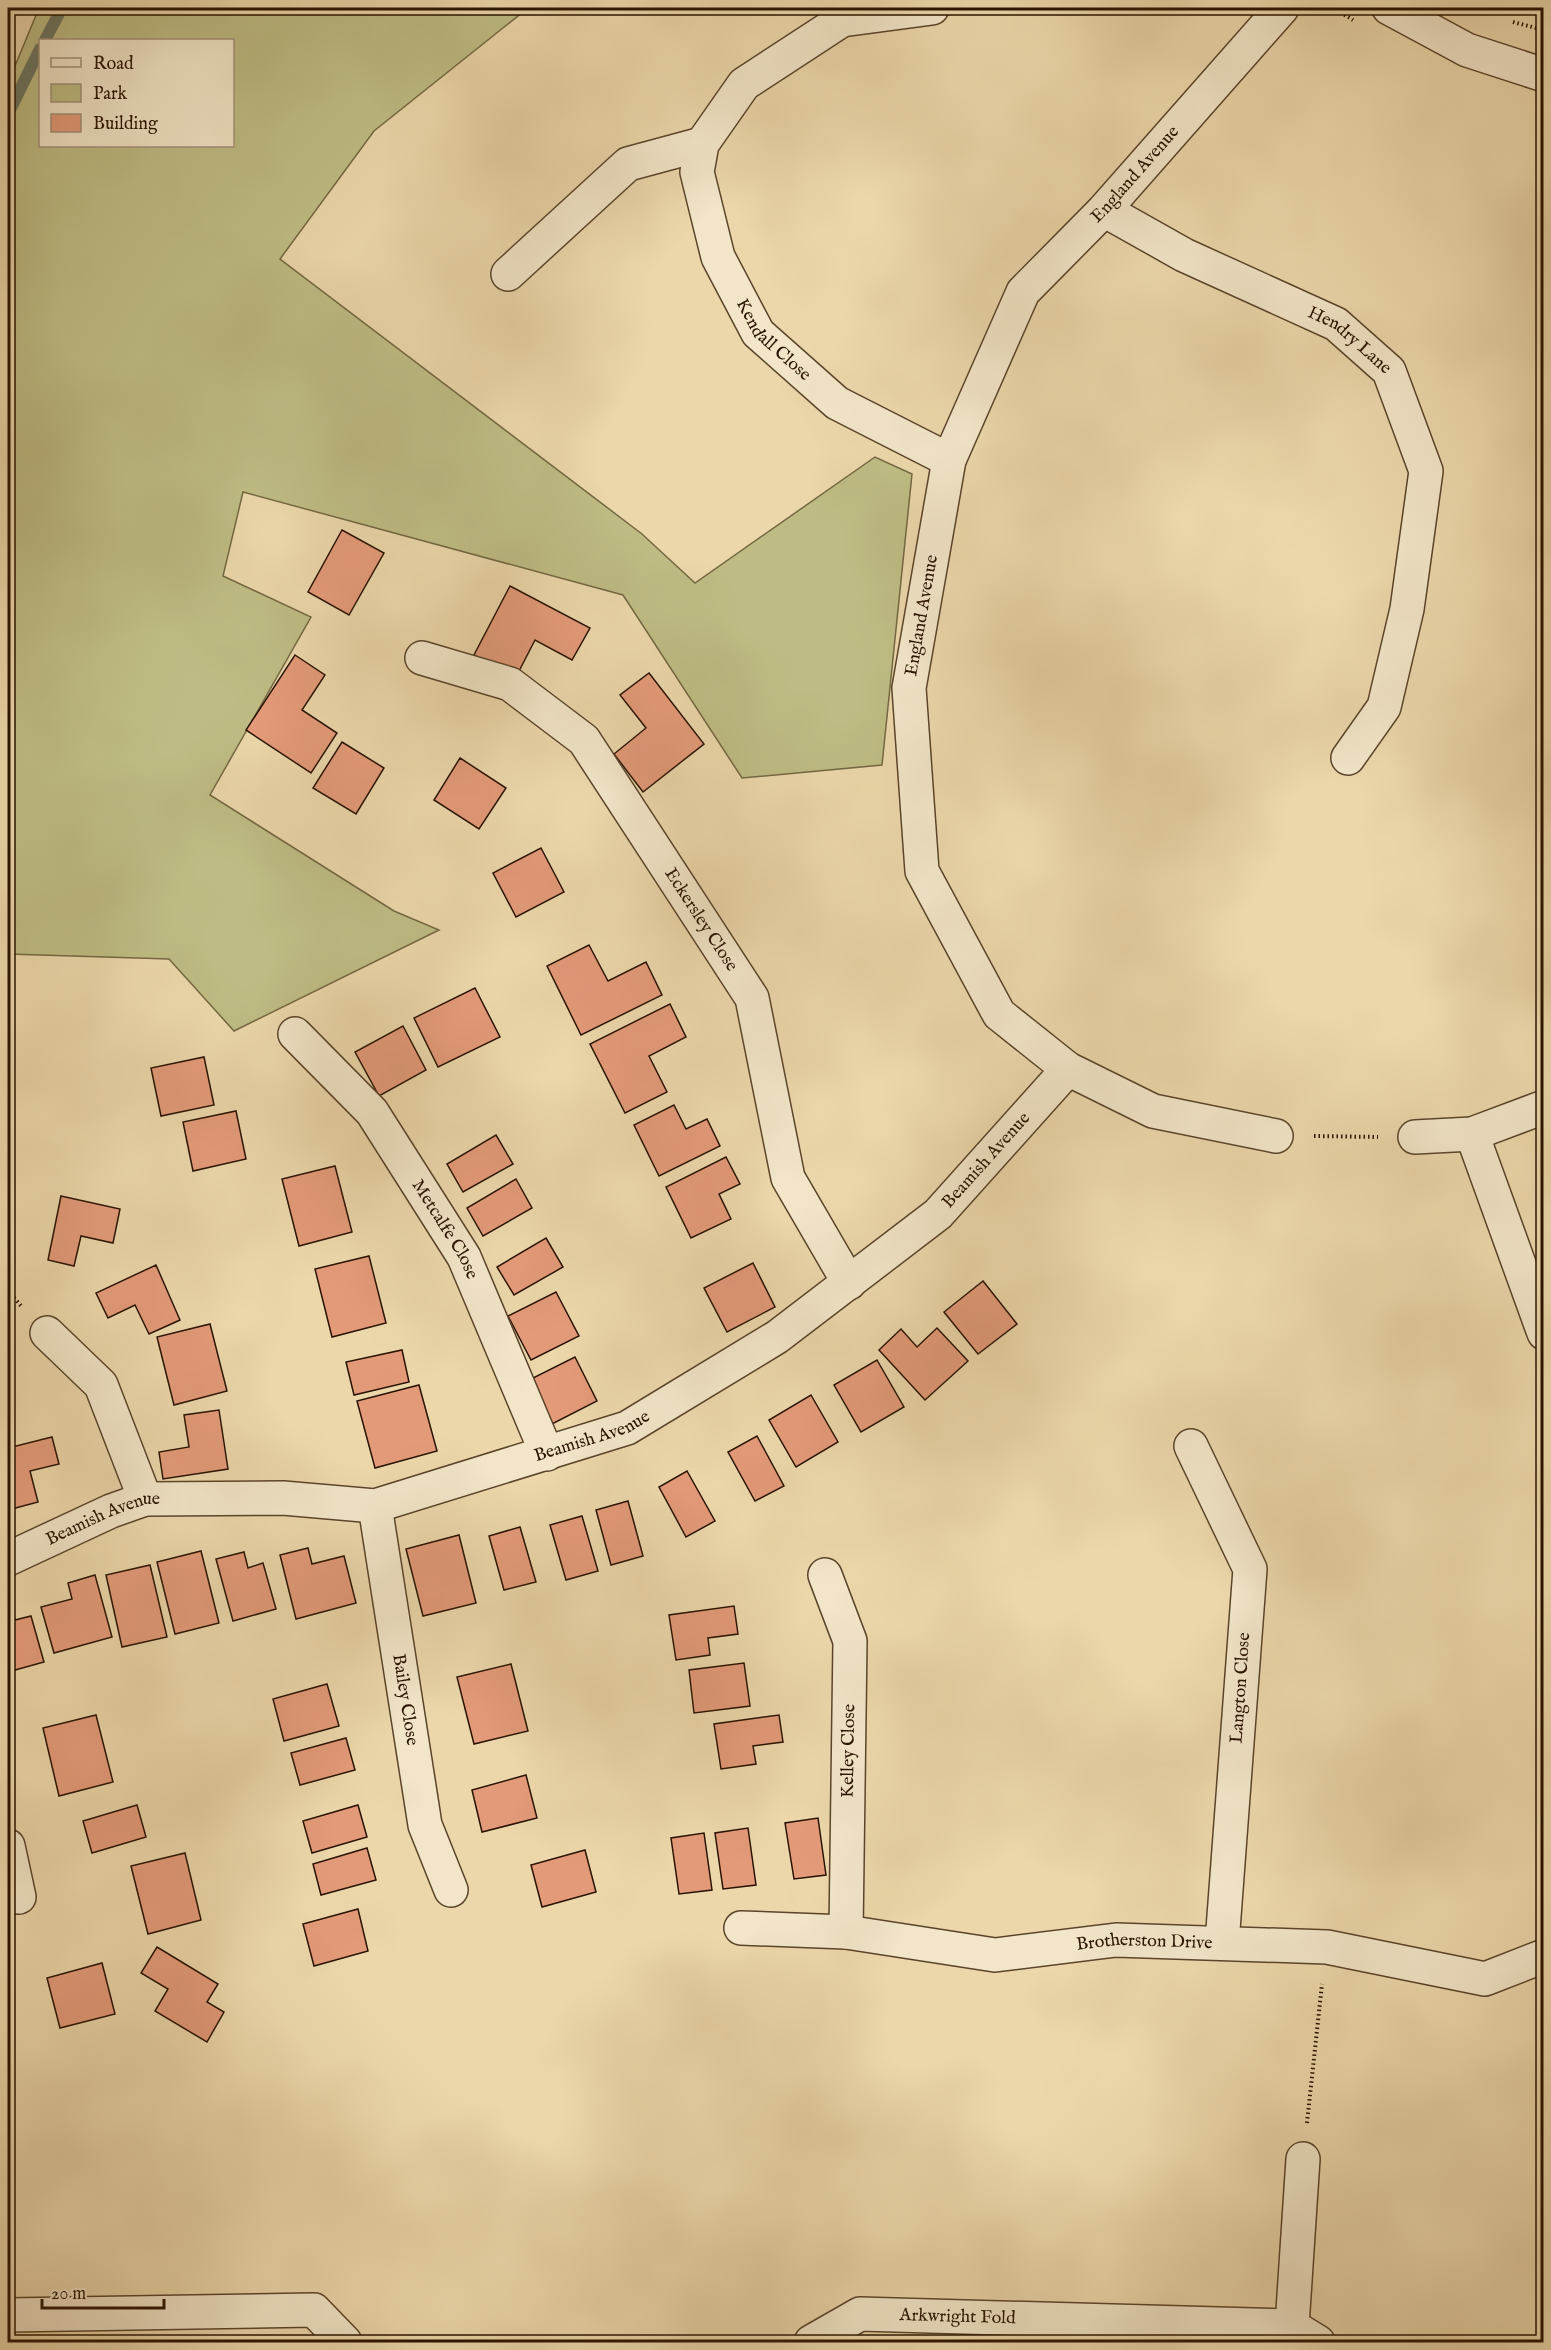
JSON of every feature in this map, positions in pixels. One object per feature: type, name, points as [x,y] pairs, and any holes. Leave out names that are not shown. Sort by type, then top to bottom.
[{"type":"street","name":"Kendall Close","points":[[932,8],[842,20],[744,84],[702,144],[697,172],[718,257],[758,333],[837,403],[949,460]]},
{"type":"street","name":"England Avenue","points":[[1276,1136],[1153,1111],[1068,1069],[999,1014],[922,871],[909,688],[949,460],[1023,292],[1104,210],[1282,8]]},
{"type":"street","points":[[1389,8],[1467,50],[1544,75]]},
{"type":"street","points":[[508,273],[628,164],[702,144]]},
{"type":"street","name":"Hendry Lane","points":[[1104,210],[1184,255],[1336,324],[1389,371],[1426,471],[1407,609],[1384,707],[1348,758]]},
{"type":"street","name":"Eckersley Close","points":[[422,658],[510,684],[584,740],[752,998],[788,1179],[849,1283]]},
{"type":"street","name":"Metcalfe Close","points":[[294,1034],[372,1112],[464,1257],[547,1454]]},
{"type":"street","name":"Beamish Avenue","points":[[8,1559],[111,1511],[145,1499],[283,1498],[375,1506],[627,1428],[777,1337],[938,1214],[1068,1069]]},
{"type":"street","points":[[1415,1137],[1472,1134],[1544,1107]]},
{"type":"street","points":[[1472,1134],[1544,1333]]},
{"type":"street","points":[[47,1333],[101,1385],[145,1499]]},
{"type":"street","name":"Langton Close","points":[[1191,1446],[1250,1569],[1222,1943]]},
{"type":"street","name":"Bailey Close","points":[[375,1506],[425,1825],[451,1890]]},
{"type":"street","name":"Kelley Close","points":[[825,1575],[850,1641],[846,1932]]},
{"type":"street","points":[[8,1846],[19,1897]]},
{"type":"street","name":"Brotherston Drive","points":[[741,1928],[846,1932],[995,1955],[1116,1940],[1327,1947],[1485,1979],[1544,1956]]},
{"type":"street","name":"Arkwright Fold","points":[[811,2343],[860,2314],[1305,2335],[1304,2159]]},
{"type":"street","points":[[8,2315],[314,2310],[345,2343]]},
{"type":"path","points":[[1276,1136],[1415,1137]]},
{"type":"path","points":[[1304,2159],[1327,1947]]},
{"type":"green space","points":[[39,8],[528,8],[374,131],[280,259],[642,534],[695,583],[875,457],[912,474],[882,765],[742,778],[623,595],[243,492],[223,576],[311,617],[210,795],[394,911],[439,930],[234,1031],[169,959],[8,954],[8,83]]},
{"type":"building","points":[[342,530],[384,553],[349,615],[308,592]]},
{"type":"building","points":[[510,586],[590,628],[572,660],[535,640],[516,677],[474,655]]},
{"type":"building","points":[[295,655],[325,675],[302,710],[337,733],[311,773],[246,730]]},
{"type":"building","points":[[649,673],[704,744],[643,792],[614,754],[646,728],[620,695]]},
{"type":"building","points":[[342,742],[384,768],[356,814],[313,788]]},
{"type":"building","points":[[460,758],[506,788],[479,829],[434,800]]},
{"type":"building","points":[[541,848],[564,892],[516,917],[493,873]]},
{"type":"building","points":[[589,945],[608,981],[646,962],[662,995],[581,1035],[547,966]]},
{"type":"building","points":[[475,988],[500,1037],[438,1067],[414,1018]]},
{"type":"building","points":[[670,1004],[686,1037],[649,1056],[667,1092],[625,1113],[590,1044]]},
{"type":"building","points":[[403,1026],[426,1070],[379,1096],[355,1052]]},
{"type":"building","points":[[204,1057],[214,1105],[161,1116],[151,1068]]},
{"type":"building","points":[[674,1105],[686,1129],[707,1119],[720,1146],[659,1176],[634,1125]]},
{"type":"building","points":[[236,1111],[246,1159],[193,1171],[183,1122]]},
{"type":"building","points":[[496,1135],[513,1164],[463,1192],[447,1164]]},
{"type":"building","points":[[726,1157],[740,1184],[719,1194],[731,1219],[691,1238],[666,1187]]},
{"type":"building","points":[[335,1166],[352,1232],[299,1246],[282,1179]]},
{"type":"building","points":[[516,1179],[532,1208],[483,1236],[467,1208]]},
{"type":"building","points":[[61,1196],[120,1209],[113,1243],[81,1236],[74,1266],[48,1260]]},
{"type":"building","points":[[546,1238],[563,1267],[514,1295],[497,1267]]},
{"type":"building","points":[[369,1256],[386,1323],[332,1337],[315,1269]]},
{"type":"building","points":[[753,1263],[775,1307],[727,1332],[704,1288]]},
{"type":"building","points":[[156,1265],[180,1320],[149,1334],[135,1305],[108,1318],[96,1293]]},
{"type":"building","points":[[983,1281],[1017,1324],[978,1354],[944,1312]]},
{"type":"building","points":[[556,1292],[579,1336],[531,1360],[508,1316]]},
{"type":"building","points":[[210,1324],[227,1391],[174,1405],[157,1337]]},
{"type":"building","points":[[937,1328],[968,1361],[925,1400],[879,1350],[901,1329],[917,1347]]},
{"type":"building","points":[[402,1350],[409,1382],[354,1395],[346,1362]]},
{"type":"building","points":[[575,1357],[597,1401],[550,1425],[527,1381]]},
{"type":"building","points":[[877,1360],[904,1407],[861,1432],[834,1385]]},
{"type":"building","points":[[419,1385],[437,1451],[375,1468],[357,1401]]},
{"type":"building","points":[[811,1395],[838,1442],[796,1467],[769,1420]]},
{"type":"building","points":[[219,1410],[228,1469],[163,1479],[159,1452],[189,1447],[184,1415]]},
{"type":"building","points":[[757,1436],[784,1486],[755,1501],[728,1452]]},
{"type":"building","points":[[52,1437],[59,1464],[30,1471],[38,1502],[8,1510],[8,1448]]},
{"type":"building","points":[[687,1471],[715,1521],[686,1537],[659,1487]]},
{"type":"building","points":[[628,1501],[643,1556],[611,1565],[596,1510]]},
{"type":"building","points":[[582,1516],[598,1571],[566,1580],[550,1525]]},
{"type":"building","points":[[520,1527],[536,1582],[504,1590],[489,1536]]},
{"type":"building","points":[[459,1535],[476,1603],[423,1616],[406,1549]]},
{"type":"building","points":[[308,1548],[312,1564],[344,1556],[356,1603],[296,1619],[280,1555]]},
{"type":"building","points":[[201,1551],[219,1623],[175,1634],[157,1562]]},
{"type":"building","points":[[244,1552],[248,1568],[263,1563],[276,1609],[233,1621],[216,1559]]},
{"type":"building","points":[[150,1565],[167,1637],[122,1647],[106,1575]]},
{"type":"building","points":[[95,1575],[112,1637],[54,1653],[41,1607],[72,1599],[68,1583]]},
{"type":"building","points":[[11,1604],[15,1620],[31,1616],[44,1662],[8,1672],[8,1605]]},
{"type":"building","points":[[734,1606],[738,1634],[708,1638],[710,1655],[676,1660],[669,1615]]},
{"type":"building","points":[[744,1663],[750,1706],[694,1713],[689,1670]]},
{"type":"building","points":[[511,1664],[528,1731],[474,1744],[457,1677]]},
{"type":"building","points":[[327,1684],[339,1726],[284,1741],[273,1699]]},
{"type":"building","points":[[96,1715],[113,1782],[59,1796],[43,1728]]},
{"type":"building","points":[[779,1715],[783,1742],[753,1746],[756,1764],[721,1769],[714,1724]]},
{"type":"building","points":[[346,1738],[355,1770],[300,1785],[291,1753]]},
{"type":"building","points":[[526,1775],[537,1818],[482,1832],[472,1790]]},
{"type":"building","points":[[137,1805],[146,1837],[92,1853],[83,1821]]},
{"type":"building","points":[[358,1805],[367,1837],[312,1853],[303,1821]]},
{"type":"building","points":[[818,1818],[826,1875],[794,1879],[785,1823]]},
{"type":"building","points":[[748,1828],[756,1885],[723,1889],[715,1833]]},
{"type":"building","points":[[704,1833],[712,1890],[679,1894],[671,1838]]},
{"type":"building","points":[[367,1848],[376,1880],[321,1895],[313,1864]]},
{"type":"building","points":[[585,1850],[596,1892],[542,1907],[531,1865]]},
{"type":"building","points":[[185,1853],[201,1920],[148,1934],[131,1866]]},
{"type":"building","points":[[358,1909],[368,1951],[314,1966],[303,1924]]},
{"type":"building","points":[[157,1947],[218,1984],[207,2002],[224,2012],[207,2042],[155,2011],[168,1989],[141,1973]]},
{"type":"building","points":[[102,1963],[115,2014],[60,2028],[47,1978]]},
{"type":"waterway","points":[[46,39],[62,8]]},
{"type":"waterway","points":[[8,114],[39,51]]}]
